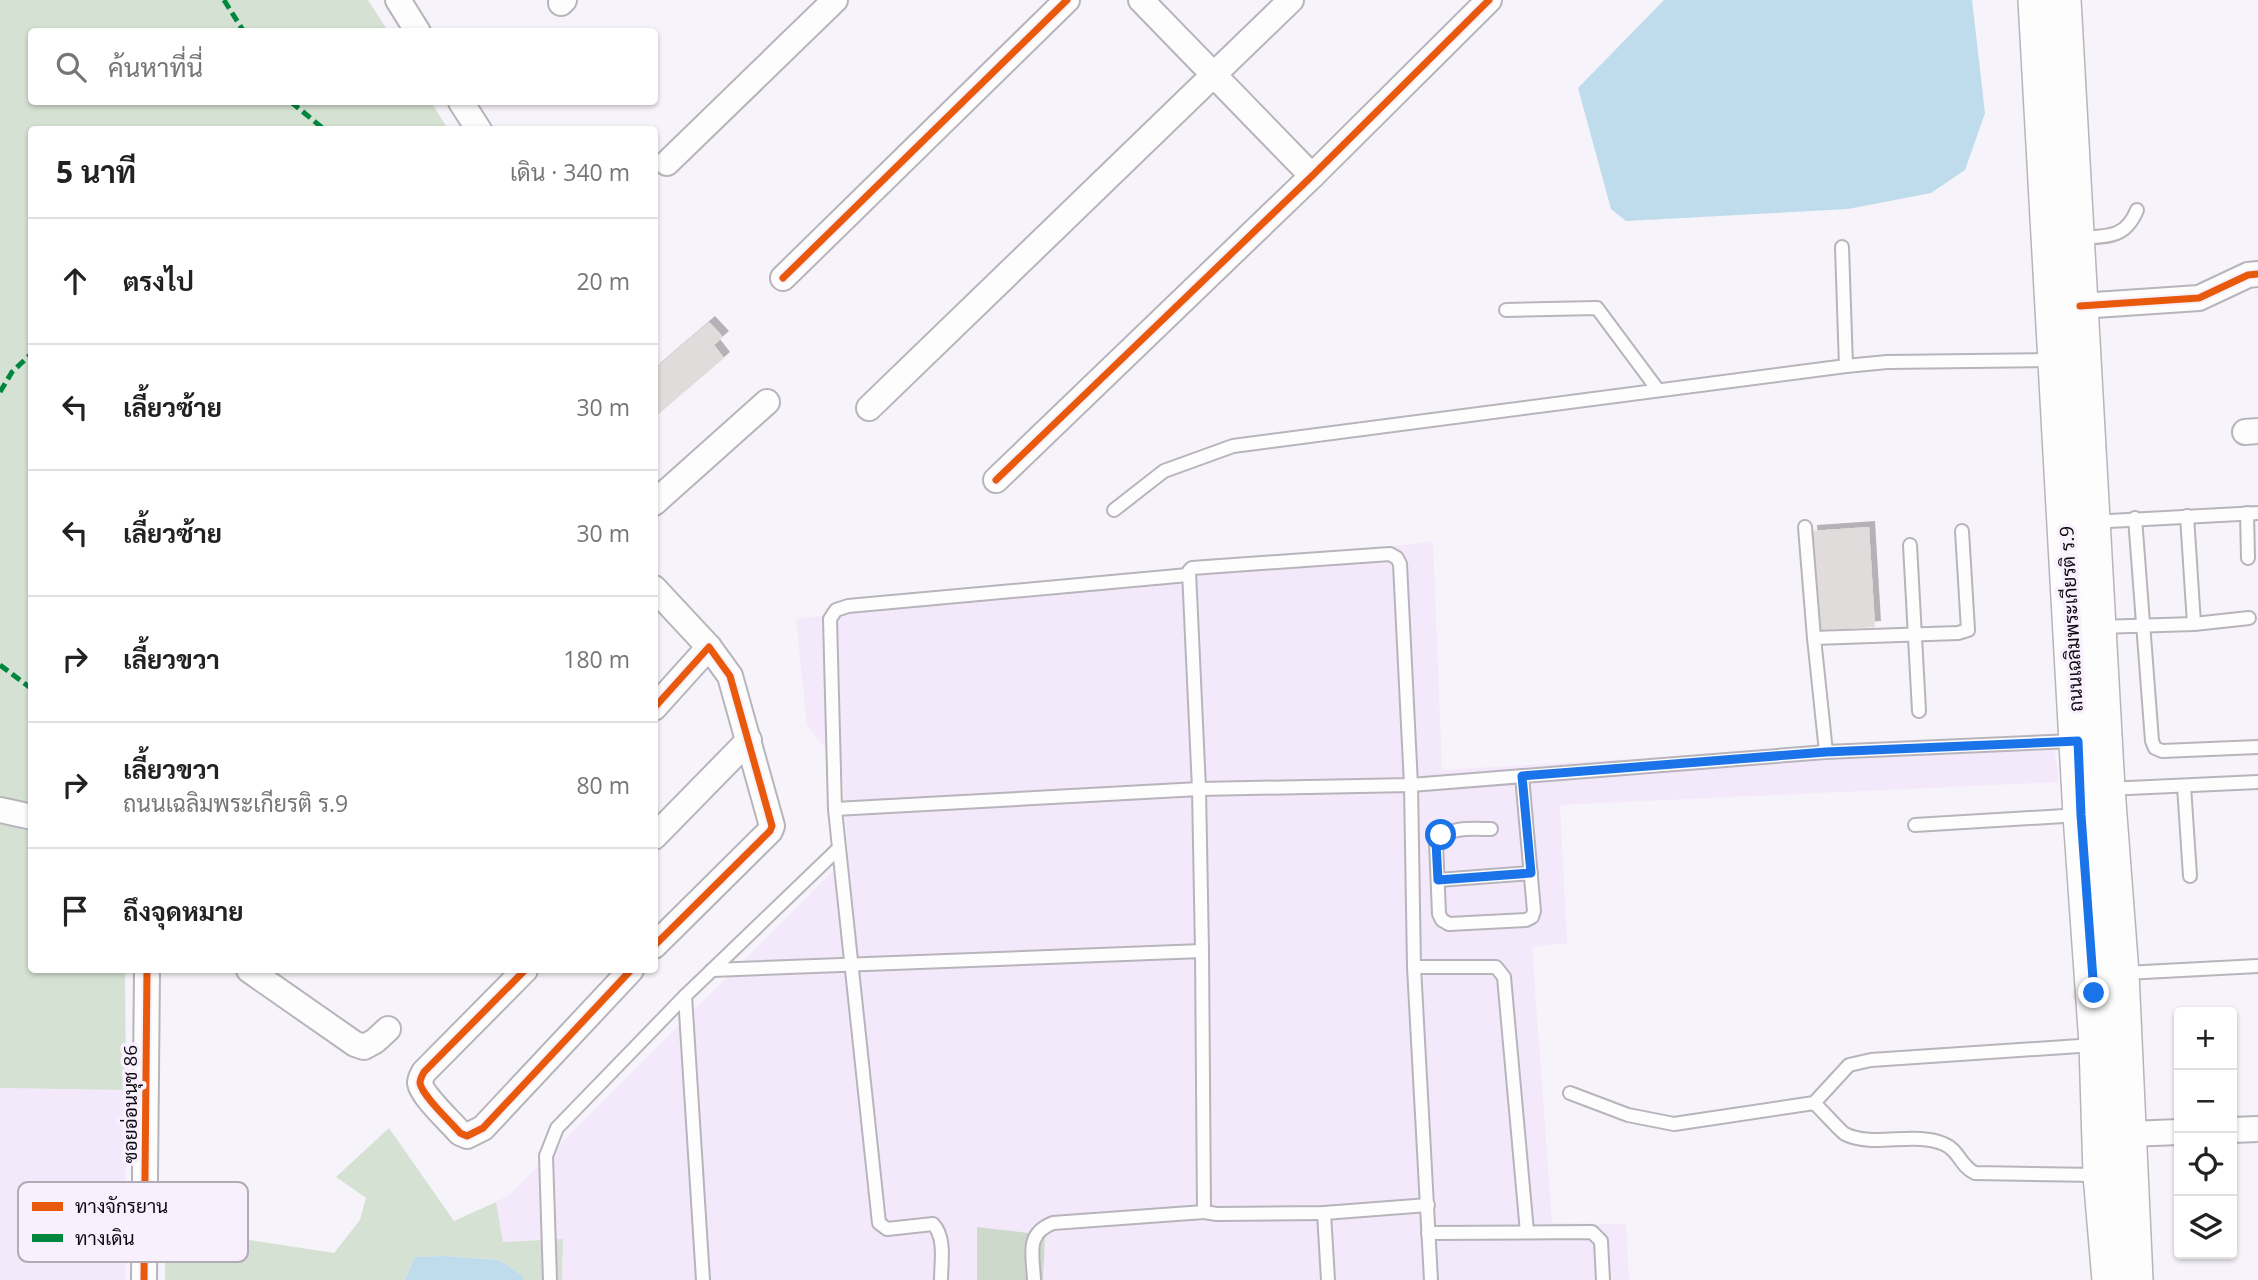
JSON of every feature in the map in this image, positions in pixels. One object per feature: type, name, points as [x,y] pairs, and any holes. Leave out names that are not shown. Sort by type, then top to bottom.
[{"type":"main road","name":"ถนนเฉลิมพระเกียรติ ร.9","points":[[2036,0],[2081,815],[2097,1045],[2101,1175],[2110,1280]]},
{"type":"main road","name":"ถนนเฉลิมพระเกียรติ ร.9","points":[[2063,0],[2107,789],[2121,974],[2135,1280]]},
{"type":"street","points":[[398,0],[416,28]]},
{"type":"street","points":[[667,163],[835,0]]},
{"type":"street","points":[[783,278],[1067,0]]},
{"type":"street","points":[[1142,0],[1312,176]]},
{"type":"street","points":[[869,408],[1290,0]]},
{"type":"street","points":[[996,480],[1312,176],[1489,0]]},
{"type":"street","points":[[463,105],[476,126]]},
{"type":"street","points":[[2080,306],[2199,298],[2248,275],[2258,274]]},
{"type":"street","points":[[658,499],[767,402]]},
{"type":"street","points":[[658,592],[709,647],[730,676],[771,818],[770,831],[658,942]]},
{"type":"street","points":[[658,704],[709,647]]},
{"type":"street","points":[[658,833],[749,740]]},
{"type":"street","points":[[0,810],[28,816]]},
{"type":"street","name":"ซอยอ่อนนุช 86","points":[[146,1182],[147,973]]},
{"type":"street","points":[[253,973],[355,1044],[365,1047],[388,1029]]},
{"type":"street","points":[[522,973],[420,1079],[427,1096],[460,1133],[467,1136],[483,1128],[628,973]]},
{"type":"street","points":[[2237,1130],[2258,1129]]},
{"type":"street","points":[[2129,1134],[2174,1132]]},
{"type":"street","name":"ซอยอ่อนนุช 86","points":[[145,1262],[145,1280]]},
{"type":"lane","points":[[2076,239],[2112,236],[2125,230],[2137,210]]},
{"type":"lane","points":[[1842,247],[1846,366]]},
{"type":"lane","points":[[1506,310],[1597,308],[1658,390]]},
{"type":"lane","points":[[1114,510],[1164,471],[1233,446],[1846,366],[1887,362],[2057,360]]},
{"type":"lane","points":[[2109,521],[2253,513],[2248,558]]},
{"type":"lane","points":[[2188,516],[2194,624]]},
{"type":"lane","points":[[2135,518],[2152,741],[2155,748],[2162,751],[2258,747]]},
{"type":"lane","points":[[1805,527],[1826,752]]},
{"type":"lane","points":[[1814,638],[1958,633],[1968,630],[1962,531]]},
{"type":"lane","points":[[1910,545],[1919,711]]},
{"type":"lane","points":[[1204,1212],[1199,789],[1189,570],[1390,554],[1397,558],[1400,564],[1410,785],[1414,967],[1431,1280]]},
{"type":"lane","points":[[941,1280],[942,1240],[933,1224],[887,1229],[879,1223],[835,809],[830,619],[836,610],[848,606],[1188,576]]},
{"type":"lane","points":[[2098,626],[2194,624],[2249,618]]},
{"type":"lane","points":[[835,809],[1199,789],[1410,785],[1826,752],[2078,741]]},
{"type":"lane","points":[[1491,829],[1454,830],[1441,835],[1436,842],[1439,914],[1442,920],[1449,924],[1526,920],[1534,911],[1522,776]]},
{"type":"lane","points":[[2107,789],[2258,782]]},
{"type":"lane","points":[[2184,786],[2190,876]]},
{"type":"lane","points":[[1915,825],[2081,815]]},
{"type":"lane","points":[[550,1280],[546,1156],[557,1128],[579,1102],[685,996],[839,848]]},
{"type":"lane","points":[[1438,880],[1531,873]]},
{"type":"lane","points":[[712,970],[1202,951]]},
{"type":"lane","points":[[2121,974],[2258,966]]},
{"type":"lane","points":[[1414,967],[1496,967],[1504,977],[1527,1232]]},
{"type":"lane","points":[[685,996],[703,1280]]},
{"type":"lane","points":[[1570,1093],[1628,1115],[1674,1124],[1814,1103],[1849,1065],[1871,1060],[2097,1045]]},
{"type":"lane","points":[[1814,1103],[1844,1134],[1868,1139],[1912,1138],[1944,1143],[1956,1152],[1966,1169],[1975,1173],[2101,1175]]},
{"type":"lane","points":[[1034,1280],[1033,1240],[1040,1228],[1053,1223],[1204,1212],[1324,1213],[1428,1205]]},
{"type":"lane","points":[[1324,1213],[1328,1280]]},
{"type":"lane","points":[[1428,1233],[1592,1232],[1601,1241],[1603,1280]]},
{"type":"shaded area","points":[[1433,541],[1442,770],[2052,734],[2059,782],[1560,805],[1567,943],[1532,947],[1552,1223],[1626,1224],[1629,1280],[1043,1280],[1045,1235],[977,1228],[977,1280],[562,1280],[563,1239],[503,1242],[496,1202],[508,1196],[848,856],[842,770],[807,725],[796,619]]},
{"type":"shaded area","points":[[0,1088],[126,1090],[126,1182],[18,1182],[18,1262],[125,1262],[125,1280],[0,1280]]},
{"type":"green space","points":[[0,0],[368,0],[386,28],[28,28],[28,105],[433,105],[446,126],[28,126],[28,804],[0,796]]},
{"type":"green space","points":[[0,823],[28,831],[28,973],[125,973],[126,1090],[0,1088]]},
{"type":"green space","points":[[389,1128],[454,1221],[496,1202],[503,1242],[563,1239],[562,1280],[524,1280],[523,1276],[499,1260],[443,1256],[415,1257],[405,1280],[165,1280],[165,1262],[248,1262],[248,1240],[334,1253],[360,1220],[366,1198],[336,1177]]},
{"type":"green space","points":[[977,1227],[1045,1235],[1043,1280],[977,1280]]},
{"type":"water","points":[[1664,0],[1972,0],[1985,113],[1965,170],[1931,193],[1848,209],[1626,221],[1611,209],[1578,88]]},
{"type":"water","points":[[415,1257],[499,1260],[523,1276],[524,1280],[405,1280]]},
{"type":"building","points":[[709,322],[723,337],[714,345],[724,358],[658,415],[658,366]]},
{"type":"building","points":[[1869,527],[1875,627],[1817,631],[1811,531]]},
{"type":"marked path","points":[[224,0],[242,28]]},
{"type":"marked path","points":[[295,105],[320,126]]},
{"type":"marked path","points":[[0,392],[12,372],[28,357]]},
{"type":"marked path","points":[[0,665],[28,686]]},
{"type":"cycle path","points":[[783,278],[1067,0]]},
{"type":"cycle path","points":[[996,480],[1312,176],[1489,0]]},
{"type":"cycle path","points":[[2080,306],[2199,298],[2248,275],[2258,274]]},
{"type":"cycle path","points":[[658,704],[709,647],[730,676],[772,826],[658,942]]},
{"type":"cycle path","points":[[145,1182],[147,973]]},
{"type":"cycle path","points":[[522,973],[424,1072],[421,1079],[422,1088],[431,1102],[460,1133],[467,1136],[483,1128],[628,973]]},
{"type":"cycle path","points":[[144,1262],[144,1280]]},
{"type":"route","points":[[1441,835],[1436,842],[1438,880],[1531,873],[1522,776],[1826,752],[2078,741],[2094,993]]}]
